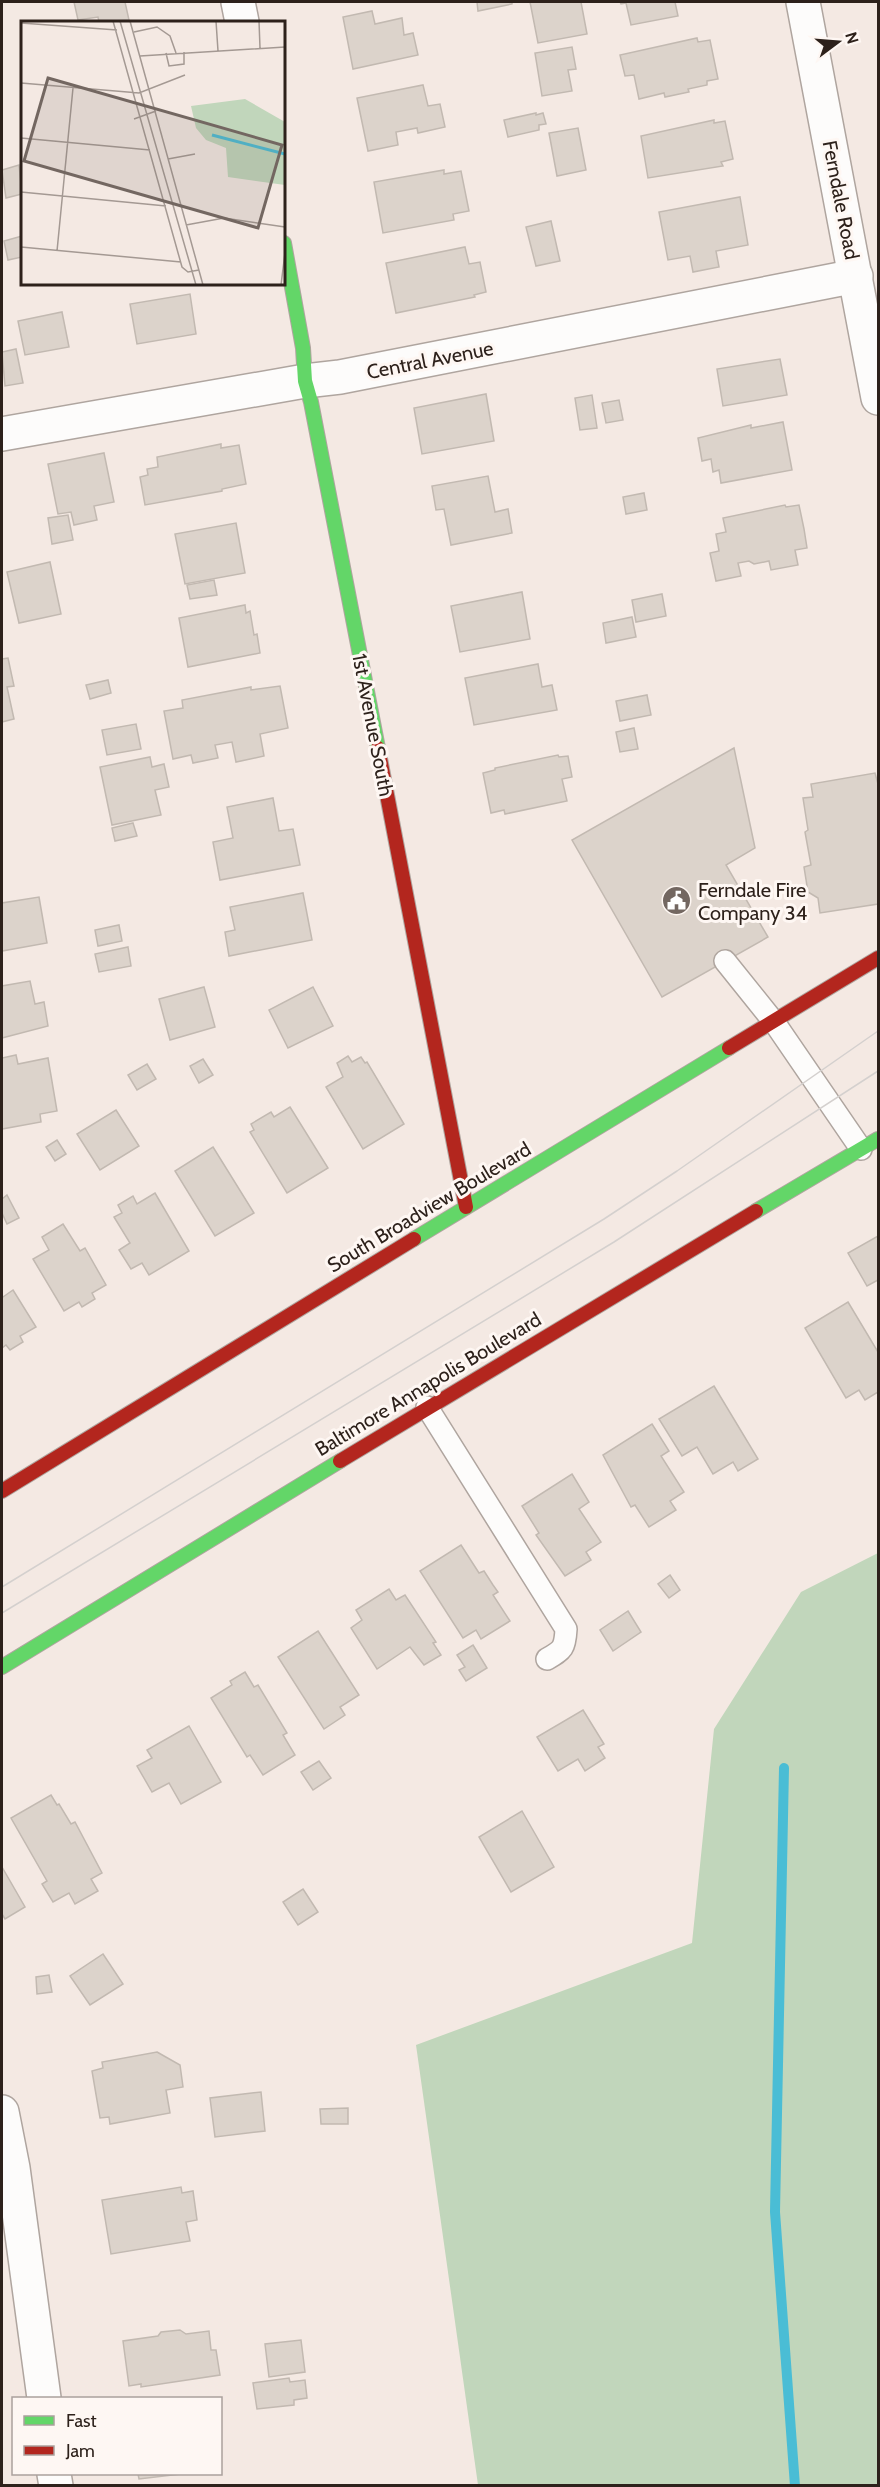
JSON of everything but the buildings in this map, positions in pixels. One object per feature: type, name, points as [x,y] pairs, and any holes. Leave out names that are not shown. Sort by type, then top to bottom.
[{"type":"street","points":[[238,2],[242,21]]},
{"type":"street","name":"Ferndale Road","points":[[802,2],[879,398]]},
{"type":"street","name":"1st Avenue South","points":[[285,249],[303,348],[305,381],[311,402],[466,1207]]},
{"type":"street","name":"Central Avenue","points":[[2,434],[305,381],[340,377],[856,276]]},
{"type":"street","name":"South Broadview Boulevard","points":[[2,1491],[879,958]]},
{"type":"street","name":"Baltimore Annapolis Boulevard","points":[[2,1667],[427,1407],[870,1144]]},
{"type":"street","points":[[2,2112],[13,2168],[44,2397]]},
{"type":"lane","points":[[725,962],[870,1144]]},
{"type":"lane","points":[[427,1407],[566,1629],[565,1643],[561,1651],[547,1659]]},
{"type":"green space","points":[[878,1553],[878,2485],[478,2485],[416,2045],[692,1943],[714,1729],[801,1592]]},
{"type":"waterway","points":[[784,1768],[775,2212],[795,2486]]},
{"type":"tram line","points":[[2,1587],[604,1219],[878,1031]]},
{"type":"tram line","points":[[2,1613],[614,1242],[878,1071]]},
{"type":"traffic: fast","points":[[285,249],[303,348],[305,381],[378,748]]},
{"type":"traffic: fast","points":[[414,1239],[729,1048]]},
{"type":"traffic: fast","points":[[756,1211],[878,1139]]},
{"type":"traffic: fast","points":[[2,1667],[340,1461]]},
{"type":"traffic: jam","points":[[378,748],[466,1207]]},
{"type":"traffic: jam","points":[[729,1048],[878,958]]},
{"type":"traffic: jam","points":[[340,1461],[756,1211]]},
{"type":"traffic: jam","points":[[2,1491],[414,1239]]},
{"type":"place","name":"Ferndale Fire Company 34","points":[[677,901]]}]
